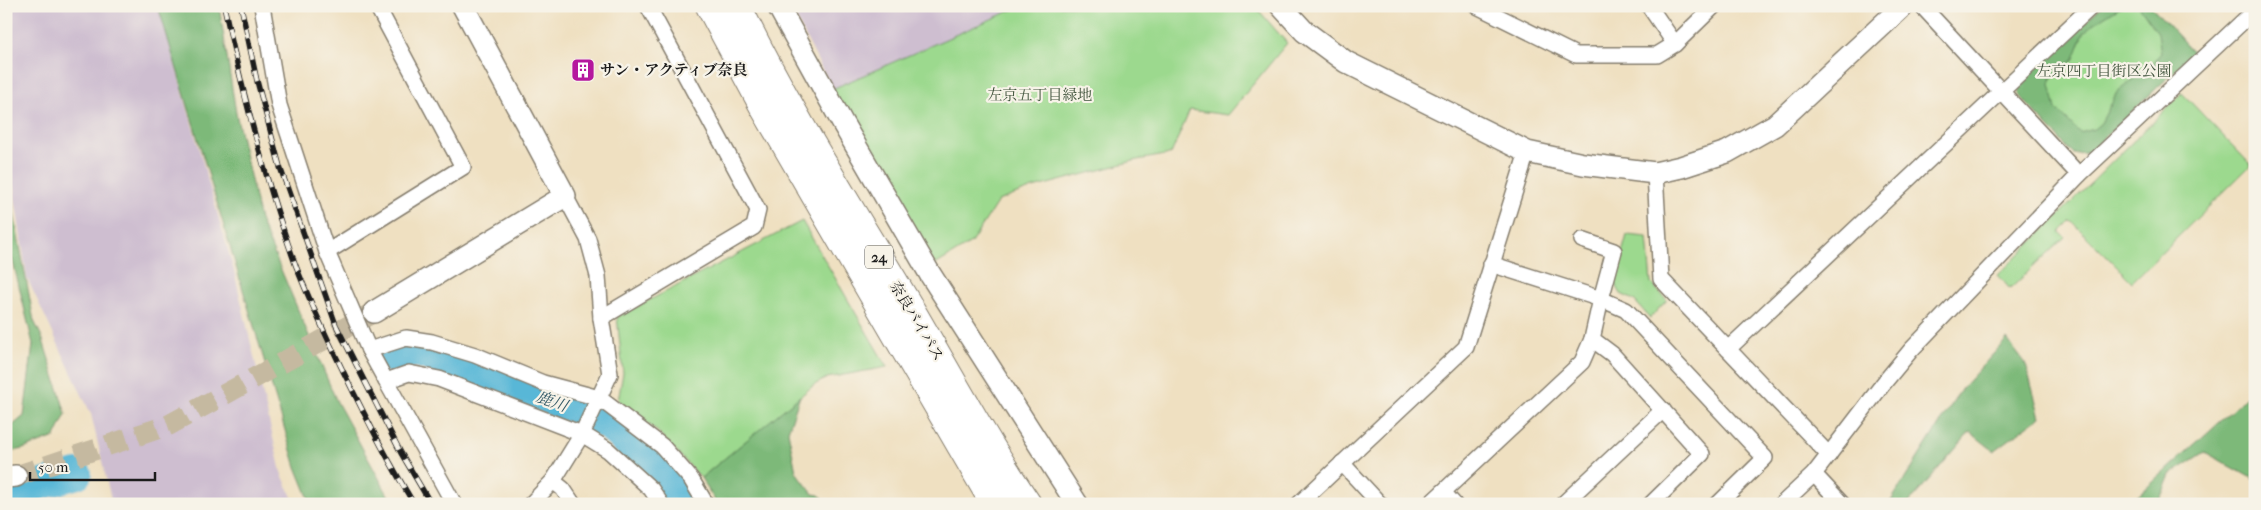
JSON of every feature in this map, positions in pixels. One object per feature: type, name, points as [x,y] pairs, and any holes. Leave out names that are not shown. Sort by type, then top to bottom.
[{"type":"highway","name":"奈良バイパス","points":[[710,6],[764,108],[995,504]]},
{"type":"highway","name":"奈良バイパス","points":[[737,6],[824,165],[927,338],[996,459],[1027,504]]},
{"type":"street","points":[[262,6],[280,106],[327,252],[369,350],[454,504]]},
{"type":"street","points":[[327,252],[463,167],[377,6]]},
{"type":"street","points":[[463,6],[588,239],[598,276],[601,318],[610,374],[584,430],[554,481],[531,504]]},
{"type":"street","points":[[601,318],[754,227],[758,210],[648,6]]},
{"type":"street","points":[[778,6],[842,122],[930,274],[1077,504]]},
{"type":"street","points":[[1281,6],[1304,31],[1346,62],[1527,152],[1583,164],[1655,173],[1690,165],[1727,152],[1776,125],[1903,6]]},
{"type":"street","points":[[1649,6],[1675,44]]},
{"type":"street","points":[[1485,8],[1576,55],[1657,54],[1675,44],[1714,6]]},
{"type":"street","points":[[1922,6],[2080,175]]},
{"type":"street","points":[[1728,349],[2092,6]]},
{"type":"street","points":[[1782,504],[1814,474],[1911,350],[2080,175],[2255,10]]},
{"type":"street","points":[[1299,504],[1466,347],[1527,152]]},
{"type":"street","points":[[1655,173],[1661,279],[1829,456]]},
{"type":"street","points":[[374,312],[565,196]]},
{"type":"street","points":[[1430,504],[1582,362],[1592,339],[1614,251],[1582,240]]},
{"type":"street","points":[[1492,264],[1601,299],[1626,310],[1765,458],[1718,504]]},
{"type":"street","points":[[369,350],[406,338],[432,342],[475,355],[543,384],[596,403],[662,446],[691,479],[706,504]]},
{"type":"street","points":[[1592,339],[1612,354],[1702,454],[1651,504]]},
{"type":"street","points":[[386,381],[409,373],[439,379],[584,430],[651,489],[661,504]]},
{"type":"street","points":[[1563,504],[1663,410]]},
{"type":"street","points":[[1342,463],[1380,504]]},
{"type":"street","points":[[1814,474],[1842,504]]},
{"type":"street","points":[[554,481],[563,489],[573,504]]},
{"type":"street","points":[[1443,492],[1454,504]]},
{"type":"shaded area","points":[[6,6],[158,6],[234,271],[281,472],[295,504],[112,504],[91,414],[27,278],[6,137]]},
{"type":"shaded area","points":[[790,6],[1021,6],[832,89]]},
{"type":"green space","points":[[158,6],[219,6],[236,113],[260,220],[337,402],[393,504],[311,504],[296,467]]},
{"type":"green space","name":"左京五丁目緑地","points":[[1021,6],[1255,6],[1287,43],[1228,115],[1190,110],[1171,154],[1137,160],[1033,188],[998,201],[971,243],[935,265],[832,89]]},
{"type":"green space","name":"左京四丁目街区公園","points":[[2102,6],[2151,6],[2194,53],[2088,153],[2073,154],[2019,95]]},
{"type":"green space","points":[[2102,6],[2121,6],[2091,25],[2084,33],[2073,61],[2057,71],[2050,84],[2056,109],[2080,133],[2094,129],[2101,123],[2117,92],[2152,65],[2161,54],[2158,33],[2139,6],[2151,6],[2194,53],[2088,153],[2073,154],[2019,95],[2019,84]]},
{"type":"green space","points":[[2182,93],[2250,164],[2249,167],[2132,282],[2071,221],[2060,232],[2065,237],[2010,289],[1998,275]]},
{"type":"green space","points":[[6,164],[34,321],[42,337],[66,414],[55,437],[6,453],[6,431],[24,416],[33,344],[6,233]]},
{"type":"green space","points":[[802,221],[887,367],[827,378],[814,385],[701,478],[658,432],[618,401],[623,373],[617,317]]},
{"type":"green space","points":[[1627,235],[1647,237],[1651,283],[1667,300],[1650,318],[1634,300],[1621,294],[1614,282]]},
{"type":"green space","points":[[2007,339],[2026,365],[2040,417],[1994,451],[1970,432],[1908,504],[1889,504],[1962,388]]},
{"type":"green space","points":[[2255,389],[2255,480],[2205,452],[2170,475],[2158,504],[2129,504]]},
{"type":"green space","points":[[800,396],[788,431],[796,472],[813,494],[819,495],[830,504],[717,504],[701,478]]},
{"type":"waterway","name":"鹿川","points":[[391,358],[417,352],[579,411],[608,426],[663,474],[684,504]]},
{"type":"waterway","name":"鹿川","points":[[6,495],[77,474]]},
{"type":"tunnel","points":[[16,476],[169,425],[374,312]]},
{"type":"railway","points":[[224,6],[256,137],[274,202],[296,266],[352,390],[386,456],[414,504]]},
{"type":"railway","points":[[241,6],[257,81],[280,167],[336,325],[401,453],[431,504]]},
{"type":"place","name":"サン・アクティブ奈良","points":[[583,70]]}]
